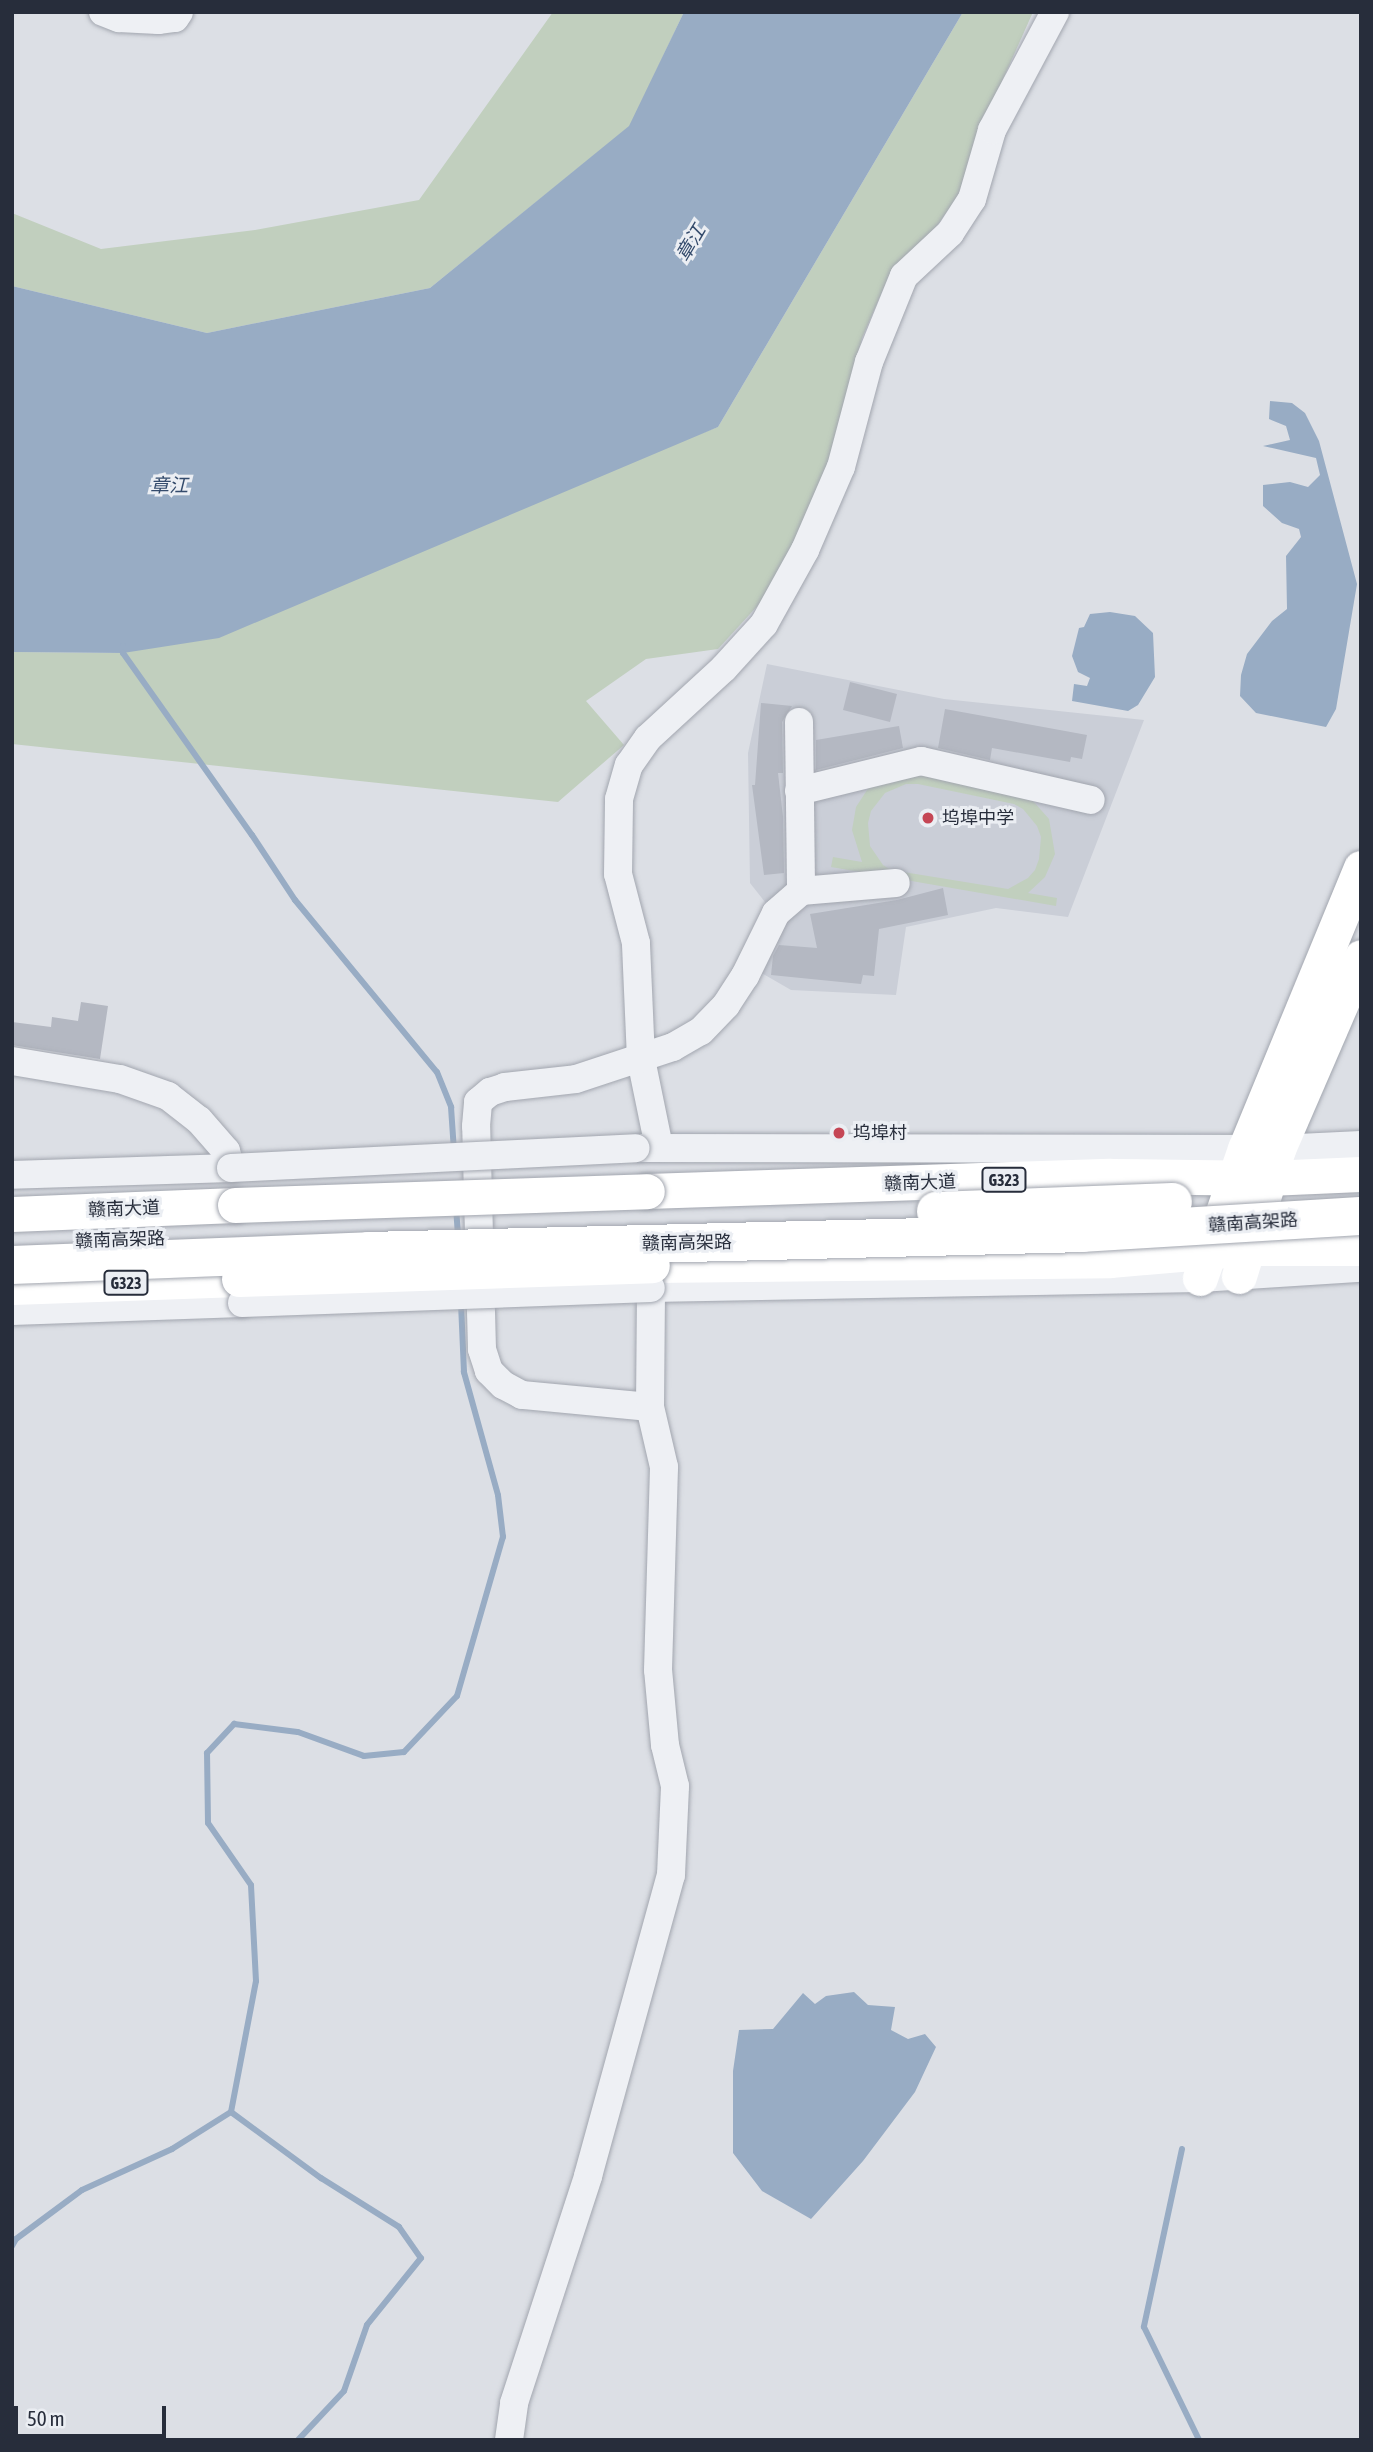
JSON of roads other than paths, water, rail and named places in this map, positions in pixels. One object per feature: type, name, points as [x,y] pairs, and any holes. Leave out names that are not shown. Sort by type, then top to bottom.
[{"type":"highway","name":"赣南高架路","points":[[12,1243],[1361,1194]]},
{"type":"highway","name":"赣南高架路","points":[[12,1265],[369,1251],[1083,1233],[1361,1216]]},
{"type":"main road","points":[[1244,1262],[1256,1163],[1361,868]]},
{"type":"main road","points":[[1205,1264],[1361,957]]},
{"type":"main road","name":"赣南大道","points":[[12,1214],[1110,1176],[1256,1163],[1361,1174]]},
{"type":"main road","points":[[1110,1176],[1110,1260]]},
{"type":"main road","points":[[241,1291],[1110,1260],[1205,1264],[1361,1248]]},
{"type":"main road","name":"G323","points":[[12,1287],[241,1291]]},
{"type":"main road","points":[[12,1294],[128,1307]]},
{"type":"street","points":[[103,12],[119,18],[158,20],[175,18],[179,12]]},
{"type":"street","points":[[648,1148],[640,1059],[636,943],[618,874],[619,799],[629,765],[648,738],[724,668],[764,624],[805,550],[841,467],[869,362],[904,276],[950,233],[972,199],[992,130],[1055,12]]},
{"type":"street","points":[[799,722],[801,891]]},
{"type":"street","points":[[799,791],[921,761],[1091,800]]},
{"type":"street","points":[[650,1407],[523,1395],[503,1385],[489,1371],[482,1349],[476,1140],[478,1102],[490,1092],[576,1079],[673,1047],[701,1031],[726,1005],[745,976],[776,913],[801,891],[896,883]]},
{"type":"street","points":[[12,1061],[121,1079],[168,1096],[199,1121],[226,1151],[230,1168]]},
{"type":"street","points":[[12,1175],[230,1168],[648,1148],[1256,1163],[1361,1145]]},
{"type":"street","points":[[1244,1262],[1361,1268]]},
{"type":"street","points":[[509,2440],[514,2403],[588,2176],[671,1875],[675,1786],[665,1745],[657,1670],[664,1467],[650,1407],[651,1277],[1205,1264]]},
{"type":"street","points":[[12,1311],[128,1307],[241,1291]]},
{"type":"water","name":"章江","points":[[684,12],[963,12],[718,427],[219,638],[123,653],[12,652],[12,286],[207,333],[430,288],[629,126]]},
{"type":"water","points":[[1270,401],[1292,403],[1305,413],[1319,441],[1357,584],[1336,709],[1326,727],[1256,713],[1240,696],[1241,675],[1247,654],[1272,621],[1287,609],[1286,556],[1301,537],[1299,529],[1282,523],[1263,506],[1263,485],[1290,482],[1308,487],[1320,475],[1316,458],[1263,446],[1290,440],[1286,426],[1269,419]]},
{"type":"water","points":[[1110,612],[1135,616],[1153,633],[1155,677],[1138,705],[1128,711],[1072,701],[1074,684],[1087,686],[1090,678],[1078,672],[1072,656],[1079,628],[1084,627],[1090,614]]},
{"type":"water","points":[[854,1992],[868,2005],[895,2007],[891,2030],[908,2039],[925,2034],[936,2047],[915,2092],[863,2161],[811,2219],[762,2191],[733,2153],[733,2071],[739,2030],[773,2029],[803,1993],[815,2004],[826,1996]]},
{"type":"waterway","points":[[123,646],[123,653],[295,900],[437,1072],[451,1107],[454,1151]]},
{"type":"waterway","points":[[456,1207],[458,1235]]},
{"type":"waterway","points":[[12,2246],[16,2239],[82,2190],[172,2149],[231,2112],[256,1981],[251,1885],[208,1823],[207,1753],[234,1724],[298,1732],[364,1756],[404,1752],[457,1696],[503,1537],[498,1495],[464,1372],[461,1302]]},
{"type":"waterway","points":[[231,2112],[321,2178],[399,2227],[421,2258],[367,2325],[344,2391],[298,2440]]},
{"type":"waterway","points":[[1182,2149],[1144,2327],[1199,2440]]},
{"type":"place","name":"坞埠中学","points":[[928,818]]},
{"type":"place","name":"坞埠村","points":[[839,1133]]}]
